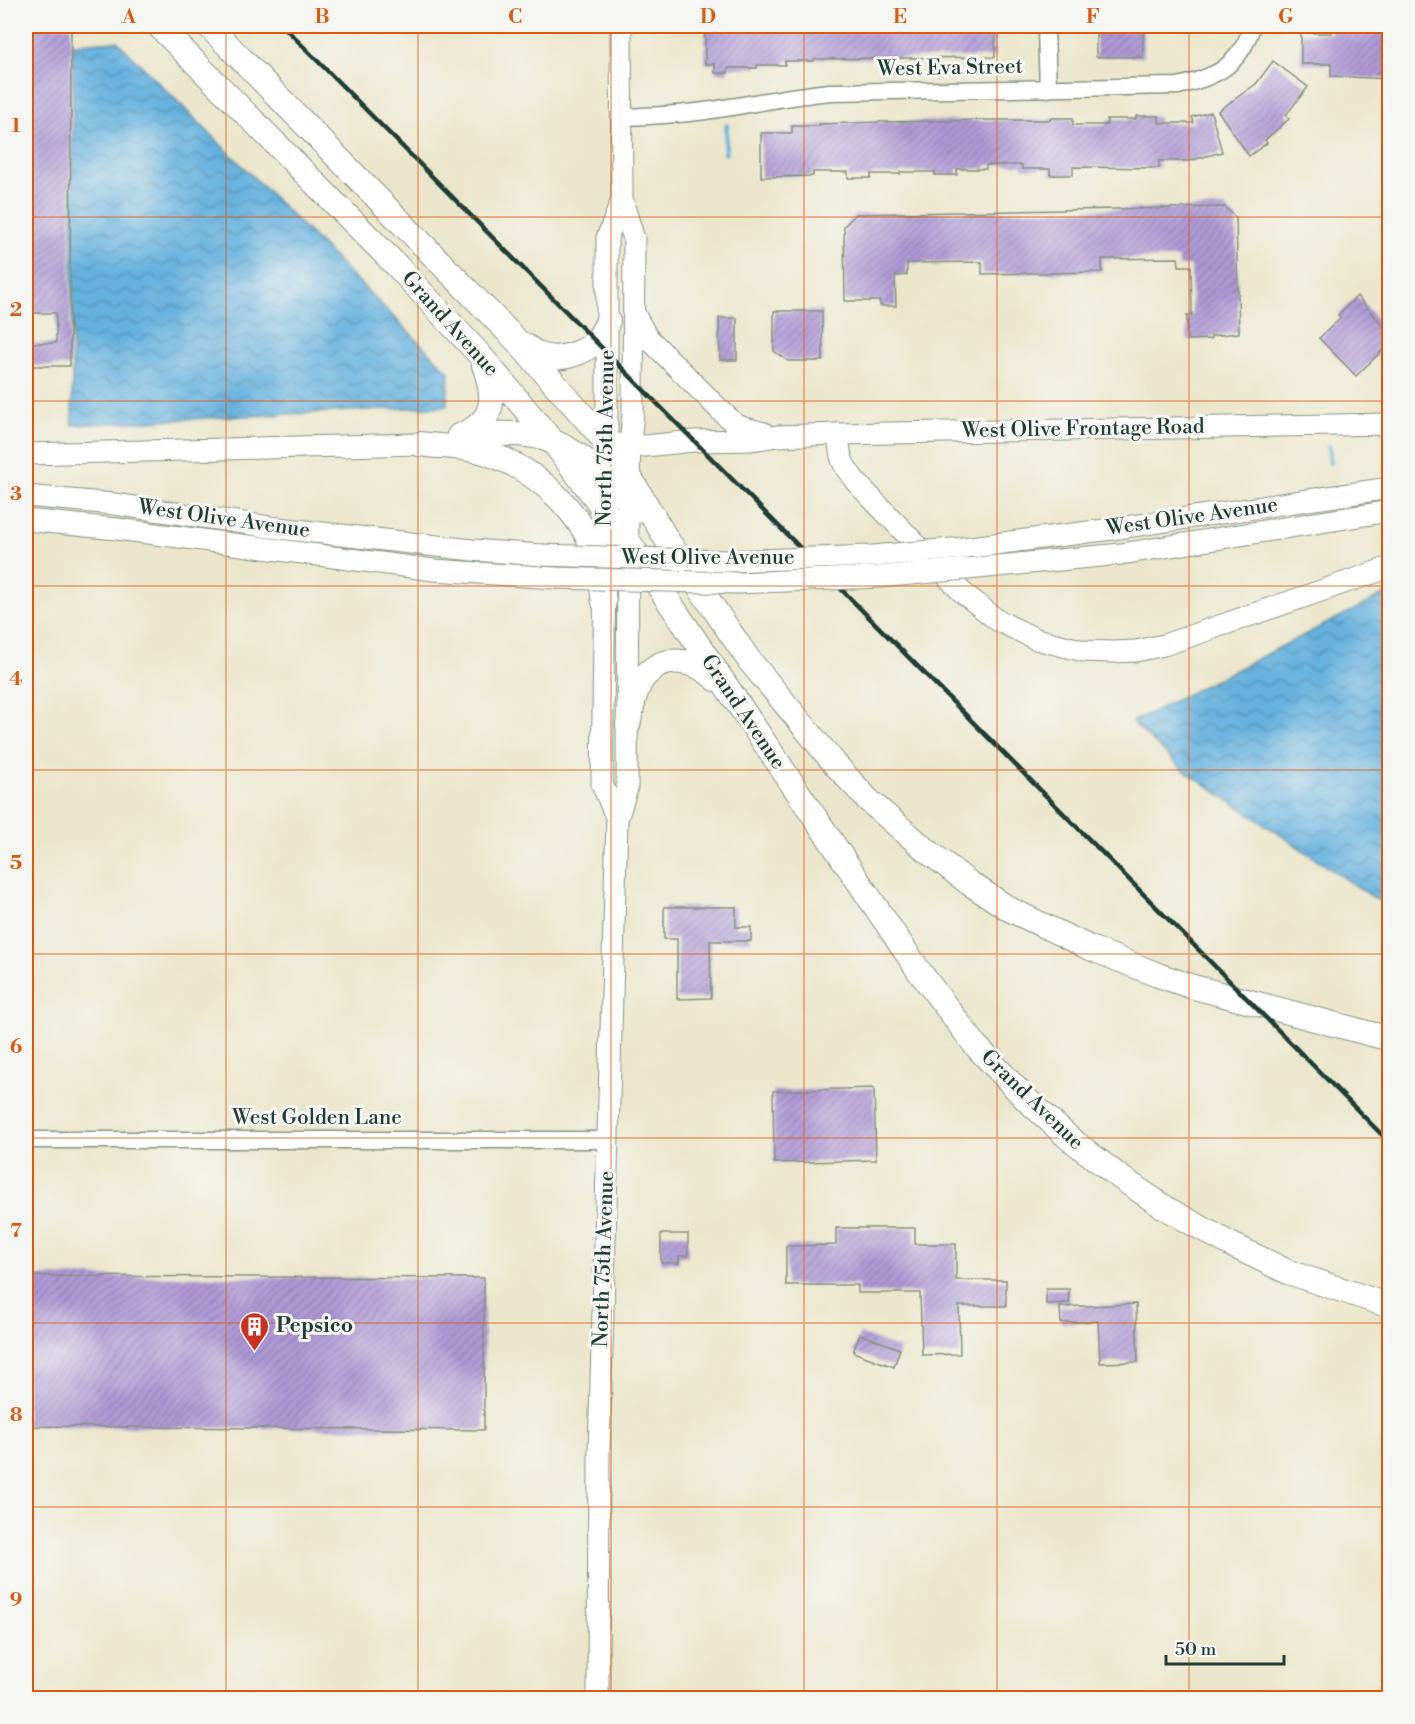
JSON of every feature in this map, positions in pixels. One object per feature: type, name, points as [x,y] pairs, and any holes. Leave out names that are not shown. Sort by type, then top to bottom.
[{"type":"highway","name":"Grand Avenue","points":[[159,26],[399,268],[480,354],[553,442],[628,541],[919,971],[975,1046],[1026,1099],[1069,1138],[1121,1178],[1167,1209],[1230,1244],[1288,1272],[1389,1306]]},
{"type":"highway","name":"Grand Avenue","points":[[209,26],[618,444],[621,485],[667,540],[749,660],[835,765],[892,822],[969,883],[1011,909],[1090,948],[1158,975],[1222,996],[1389,1039]]},
{"type":"highway","points":[[516,340],[541,355],[551,357],[573,354],[585,349],[595,341],[608,321]]},
{"type":"highway","points":[[459,436],[482,424],[492,399],[491,386],[480,354]]},
{"type":"highway","points":[[532,418],[572,434],[618,444]]},
{"type":"highway","points":[[419,444],[459,436],[513,434],[534,436],[573,452],[621,485]]},
{"type":"highway","points":[[419,444],[486,453],[524,470],[547,486],[578,522],[594,551],[600,570],[604,602]]},
{"type":"highway","points":[[628,725],[636,692],[641,682],[654,668],[665,663],[685,662],[699,666],[733,695]]},
{"type":"main road","name":"North 75th Avenue","points":[[618,444],[633,412],[634,238],[622,200],[621,26]]},
{"type":"main road","name":"North 75th Avenue","points":[[618,444],[608,321],[607,238],[622,200]]},
{"type":"main road","points":[[633,311],[647,337],[735,424],[777,436]]},
{"type":"main road","name":"West Olive Frontage Road","points":[[777,436],[1389,424]]},
{"type":"main road","points":[[838,434],[839,456],[844,467],[962,592],[997,620],[1036,639],[1084,651],[1136,651],[1164,645],[1389,567]]},
{"type":"main road","points":[[618,444],[645,446],[694,441],[752,440],[777,436]]},
{"type":"main road","points":[[36,454],[419,444]]},
{"type":"main road","name":"North 75th Avenue","points":[[617,819],[602,784],[605,511],[621,485]]},
{"type":"main road","name":"North 75th Avenue","points":[[598,1698],[599,1451],[617,819],[627,788],[628,541],[621,485]]},
{"type":"main road","name":"West Olive Avenue","points":[[26,496],[114,504],[270,527],[472,550],[542,555],[728,561],[873,556],[963,548],[1112,529],[1389,488]]},
{"type":"main road","name":"West Olive Avenue","points":[[26,520],[128,530],[434,570],[556,578],[738,583],[878,577],[1121,554],[1389,511]]},
{"type":"street","name":"West Eva Street","points":[[622,117],[662,116],[705,111],[804,94],[830,92],[1178,86],[1203,80],[1222,70],[1239,54],[1252,26]]},
{"type":"street","points":[[1046,31],[1048,89]]},
{"type":"street","name":"West Golden Lane","points":[[26,1140],[608,1140]]},
{"type":"water","points":[[117,41],[449,372],[447,406],[72,425],[73,44]]},
{"type":"water","points":[[1389,592],[1389,908],[1182,769],[1132,722]]},
{"type":"building","points":[[26,26],[71,26],[70,366],[26,366],[26,343],[56,343],[56,313],[26,313]]},
{"type":"building","points":[[705,26],[995,26],[995,57],[814,59],[814,61],[785,61],[785,65],[757,65],[757,68],[728,68],[728,73],[715,73],[715,64],[705,64]]},
{"type":"building","points":[[1096,26],[1143,26],[1143,57],[1096,57]]},
{"type":"building","points":[[1389,26],[1389,79],[1331,76],[1331,64],[1301,64],[1301,33],[1331,33],[1331,27]]},
{"type":"building","points":[[1273,61],[1308,87],[1286,115],[1289,119],[1265,140],[1267,143],[1249,156],[1218,111],[1256,84]]},
{"type":"building","points":[[1211,112],[1222,152],[1189,161],[1159,161],[1159,168],[1073,167],[1073,175],[1050,175],[1050,169],[1022,169],[1022,165],[986,165],[986,169],[957,169],[957,175],[935,175],[935,172],[900,172],[900,174],[871,174],[871,178],[848,178],[848,172],[813,172],[813,176],[761,177],[761,133],[792,133],[792,126],[878,122],[1050,120],[1050,118],[1073,118],[1073,125],[1107,125],[1107,119],[1136,119],[1136,116],[1159,116],[1159,123],[1194,123],[1192,117]]},
{"type":"building","points":[[1225,207],[1236,218],[1239,333],[1211,336],[1211,339],[1187,340],[1187,315],[1192,315],[1191,266],[1179,266],[1178,258],[1102,259],[1102,272],[982,274],[982,262],[907,263],[907,275],[895,276],[896,306],[880,306],[880,301],[845,301],[844,226],[856,214]]},
{"type":"building","points":[[1357,296],[1389,333],[1389,344],[1356,376],[1319,338],[1341,318],[1338,315]]},
{"type":"building","points":[[774,311],[822,311],[823,361],[788,361],[774,351]]},
{"type":"building","points":[[719,318],[737,318],[737,360],[720,360]]},
{"type":"building","points":[[664,907],[736,907],[736,927],[751,927],[751,941],[710,941],[711,998],[677,999],[677,939],[664,939]]},
{"type":"building","points":[[874,1088],[876,1160],[774,1163],[773,1091]]},
{"type":"building","points":[[836,1228],[915,1228],[915,1244],[956,1244],[956,1280],[1006,1280],[1006,1306],[959,1306],[960,1354],[922,1355],[920,1293],[858,1293],[858,1285],[786,1285],[786,1246],[836,1245]]},
{"type":"building","points":[[661,1234],[688,1234],[688,1256],[679,1256],[679,1263],[661,1263]]},
{"type":"building","name":"Pepsico","points":[[26,1276],[484,1278],[484,1430],[26,1426]]},
{"type":"building","points":[[1046,1289],[1069,1289],[1069,1303],[1046,1304]]},
{"type":"building","points":[[1136,1304],[1138,1362],[1100,1363],[1098,1321],[1061,1323],[1060,1307]]},
{"type":"building","points":[[860,1334],[900,1349],[894,1367],[853,1352]]},
{"type":"waterway","points":[[725,154],[727,125]]},
{"type":"waterway","points":[[1329,446],[1330,463]]},
{"type":"railway","points":[[283,26],[1390,1143]]},
{"type":"place","name":"Pepsico","points":[[255,1352]]}]
